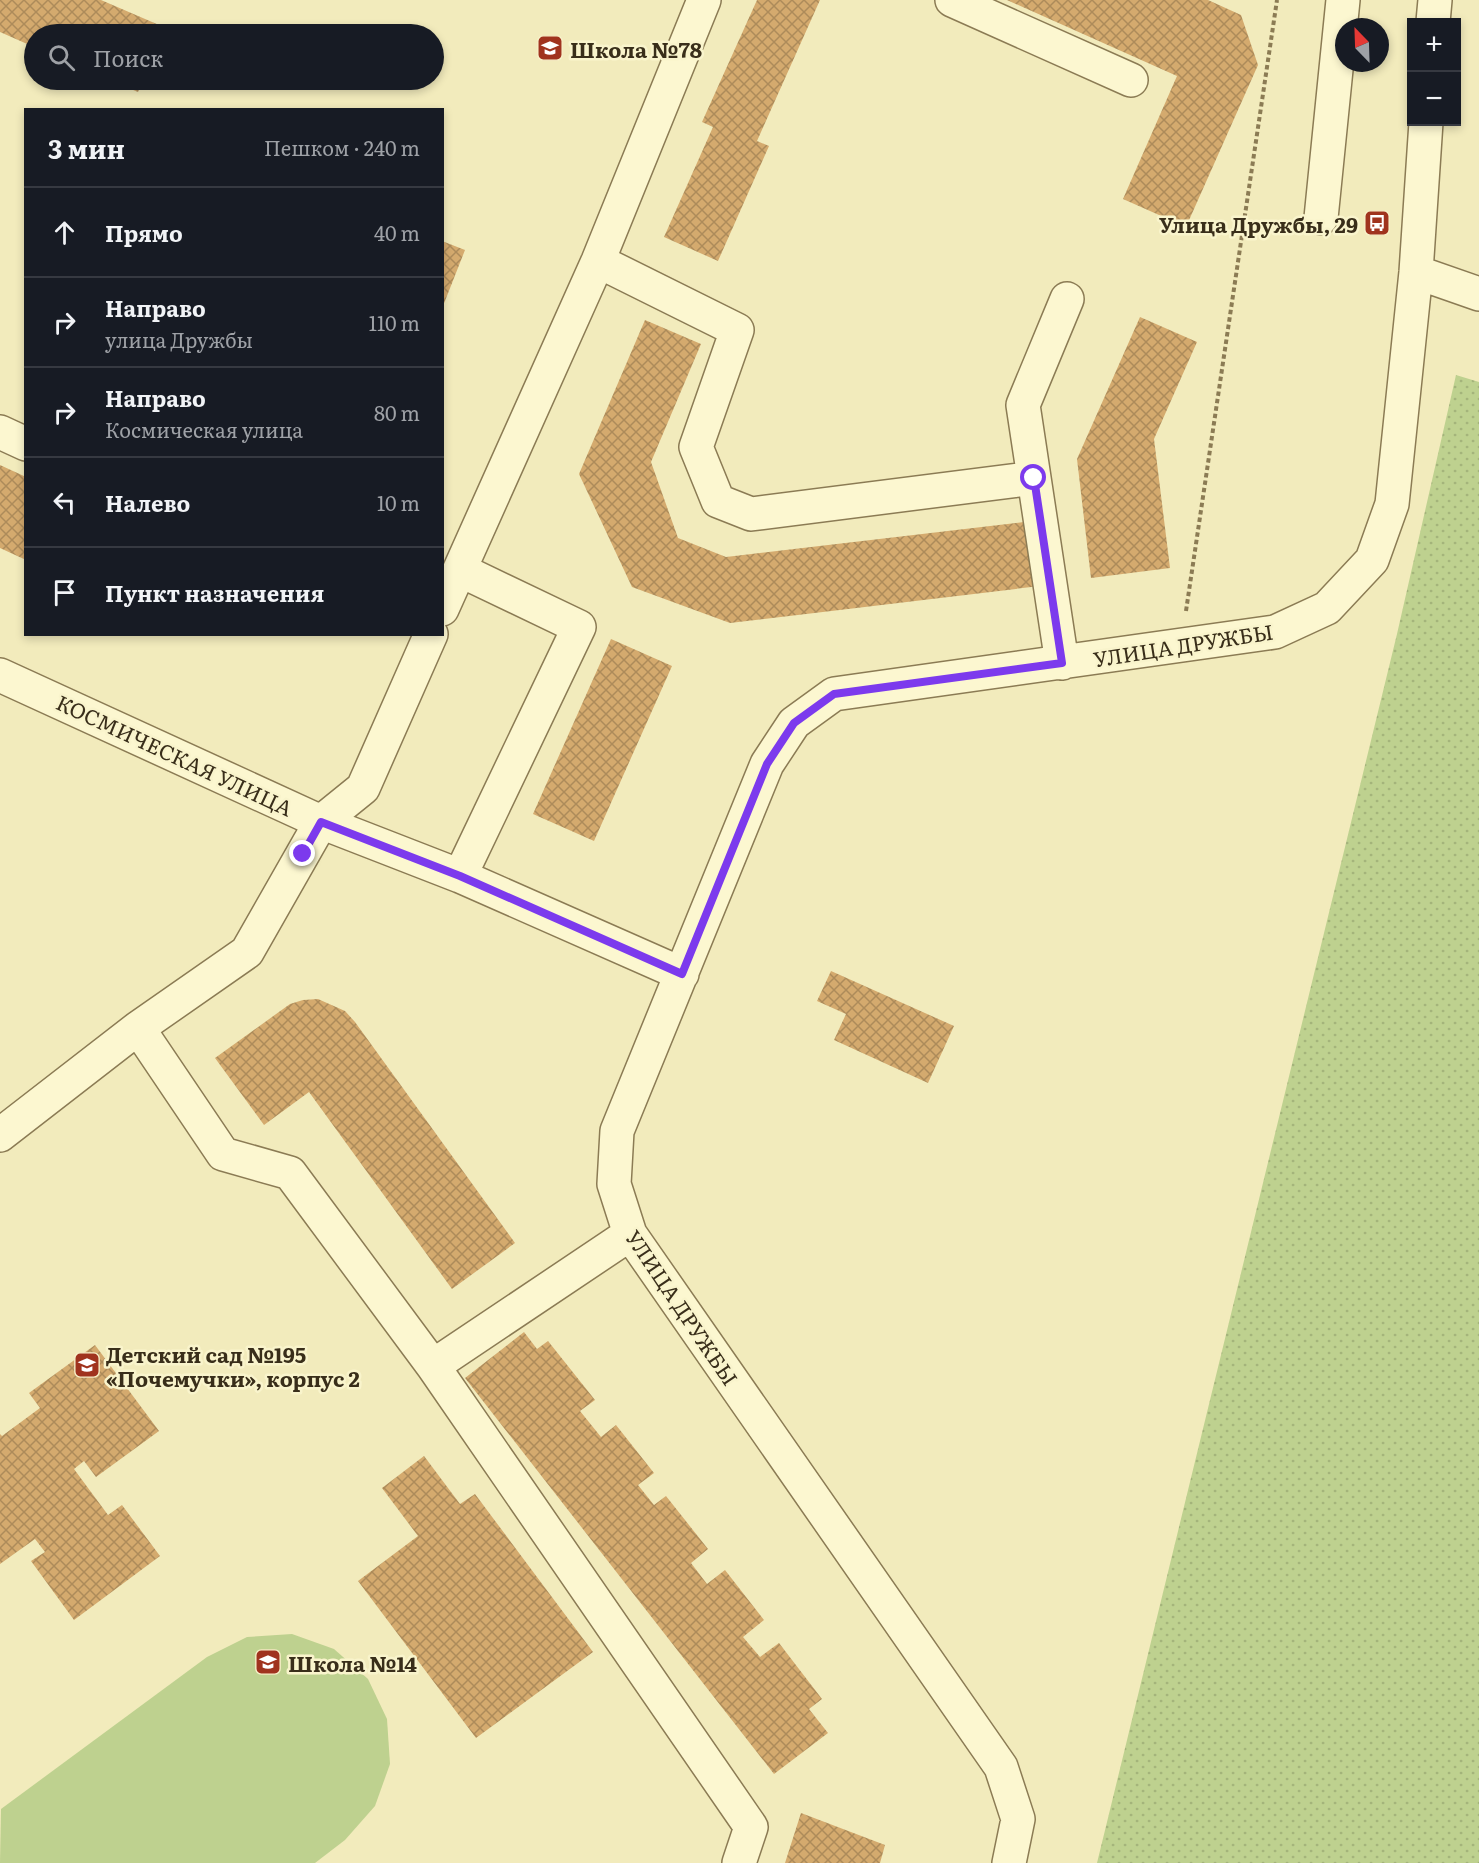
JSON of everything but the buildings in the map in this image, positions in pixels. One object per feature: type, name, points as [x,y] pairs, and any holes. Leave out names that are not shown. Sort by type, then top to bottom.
[{"type":"street","points":[[444,605],[598,261],[704,0]]},
{"type":"street","points":[[952,0],[1131,81]]},
{"type":"street","points":[[1321,218],[1343,0]]},
{"type":"street","points":[[1433,18],[1435,0]]},
{"type":"street","name":"УЛИЦА ДРУЖБЫ","points":[[1009,1863],[1018,1819],[1001,1767],[630,1234],[614,1184],[617,1131],[767,764],[794,723],[834,694],[1275,632],[1327,608],[1372,560],[1392,504],[1416,272],[1426,126]]},
{"type":"street","points":[[598,261],[737,330],[696,447],[718,501],[751,514],[1034,478]]},
{"type":"street","points":[[1416,272],[1479,294]]},
{"type":"street","points":[[1062,663],[1023,405],[1067,299]]},
{"type":"street","points":[[0,432],[24,443]]},
{"type":"street","points":[[460,570],[579,627],[460,876]]},
{"type":"street","points":[[0,1135],[138,1028],[247,952],[321,822],[363,788],[430,636]]},
{"type":"street","name":"КОСМИЧЕСКАЯ УЛИЦА","points":[[0,675],[321,822],[460,876],[682,974]]},
{"type":"street","points":[[138,1028],[223,1154],[290,1173],[433,1366],[751,1827],[739,1863]]},
{"type":"street","points":[[433,1366],[630,1234]]},
{"type":"path","points":[[1185,620],[1277,0]]},
{"type":"green space","points":[[1456,375],[1479,382],[1479,1863],[1097,1863],[1397,634]]},
{"type":"green space","name":"Школа №14","points":[[292,1634],[334,1649],[368,1679],[387,1719],[390,1764],[375,1806],[345,1840],[315,1863],[0,1863],[1,1809],[207,1657],[247,1637]]},
{"type":"place","name":"Школа №78","points":[[550,48]]},
{"type":"place","name":"Улица Дружбы, 29","points":[[1377,223]]},
{"type":"place","name":"Детский сад №195 «Почемучки», корпус 2","points":[[87,1365]]},
{"type":"place","name":"Школа №14","points":[[268,1662]]},
{"type":"route","points":[[303,854],[321,822],[460,876],[682,974],[767,764],[794,723],[834,694],[1062,663],[1034,478]]}]
